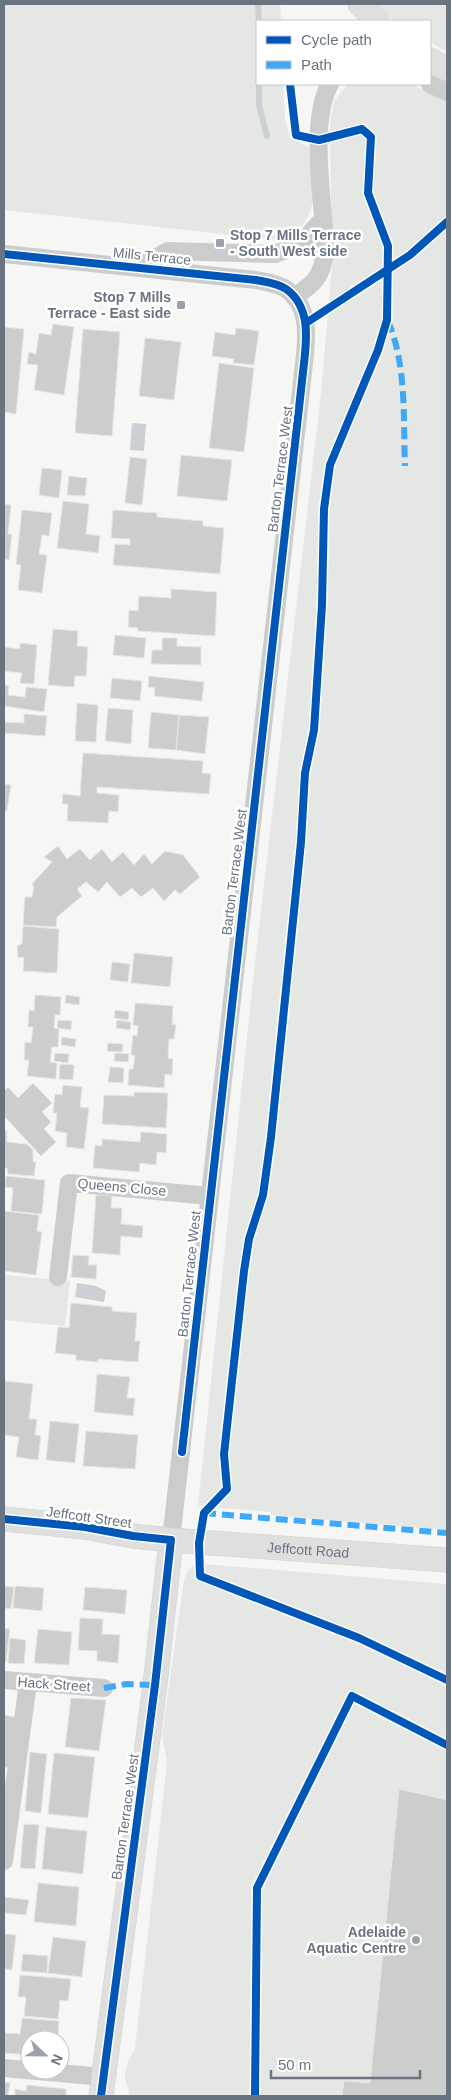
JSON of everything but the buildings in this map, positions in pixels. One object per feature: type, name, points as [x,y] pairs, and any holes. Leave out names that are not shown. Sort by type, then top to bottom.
[{"type":"street","points":[[360,4],[376,20]]},
{"type":"street","points":[[431,61],[447,69]]},
{"type":"street","points":[[431,84],[447,92]]},
{"type":"street","points":[[294,297],[308,287],[319,274],[325,246],[319,140],[322,103],[330,85]]},
{"type":"street","points":[[139,267],[168,251],[275,254],[293,247],[305,238],[323,218]]},
{"type":"street","name":"Mills Terrace","points":[[4,254],[256,280],[276,284],[294,297]]},
{"type":"street","name":"Barton Terrace West","points":[[102,2087],[155,1686],[307,336],[304,315],[294,297]]},
{"type":"street","name":"Queens Close","points":[[58,1277],[69,1182],[210,1196]]},
{"type":"street","name":"Jeffcott Street","points":[[4,1519],[85,1527],[134,1536],[171,1540]]},
{"type":"street","name":"Jeffcott Road","points":[[171,1540],[447,1560]]},
{"type":"street","name":"Hack Street","points":[[4,1680],[104,1688]]},
{"type":"street","points":[[4,1861],[28,1683]]},
{"type":"street","points":[[4,2068],[102,2087]]},
{"type":"shaded area","points":[[4,4],[280,4],[281,20],[256,20],[256,85],[283,85],[285,119],[290,137],[314,150],[315,177],[312,204],[308,217],[301,227],[291,235],[277,240],[4,210]]},
{"type":"shaded area","points":[[376,4],[447,4],[447,52],[431,43],[431,20],[393,20]]},
{"type":"shaded area","points":[[347,85],[414,85],[447,101],[447,1530],[271,1515],[271,1512],[198,1506],[253,980],[321,393],[332,266],[330,122],[334,101]]},
{"type":"shaded area","points":[[132,423],[146,424],[144,451],[130,450]]},
{"type":"shaded area","points":[[4,1275],[70,1281],[65,1326],[4,1320]]},
{"type":"shaded area","points":[[77,1283],[96,1286],[106,1291],[104,1302],[75,1297]]},
{"type":"shaded area","points":[[204,1564],[447,1584],[447,2096],[129,2096],[125,2072],[135,2049],[167,1762],[162,1736],[184,1580],[191,1568]]},
{"type":"waterway","points":[[258,4],[259,20]]},
{"type":"waterway","points":[[259,85],[259,105],[267,136]]},
{"type":"marked path","points":[[388,321],[394,338],[401,374],[405,466]]},
{"type":"marked path","points":[[204,1513],[447,1533]]},
{"type":"marked path","points":[[104,1688],[127,1684],[155,1685]]},
{"type":"cycle path","points":[[290,85],[296,135],[319,140],[362,129],[371,137],[368,193],[388,246],[387,320],[378,350],[330,465],[324,509],[322,605],[314,730],[305,773],[301,842],[271,1137],[263,1195],[249,1239],[244,1271],[224,1454],[227,1489],[204,1513],[199,1543],[200,1576],[359,1638],[447,1680]]},
{"type":"cycle path","points":[[306,323],[410,255],[447,222]]},
{"type":"cycle path","points":[[4,254],[271,283],[286,289],[295,297],[304,316],[306,328],[304,361],[182,1452]]},
{"type":"cycle path","points":[[4,1519],[85,1527],[133,1536],[171,1540],[155,1685],[101,2096]]},
{"type":"cycle path","points":[[255,2096],[257,1888],[352,1696],[447,1745]]},
{"type":"place","name":"Stop 7 Mills Terrace - South West side","points":[[220,243]]},
{"type":"place","name":"Stop 7 Mills Terrace - East side","points":[[181,305]]},
{"type":"place","name":"Adelaide Aquatic Centre","points":[[416,1940]]}]
